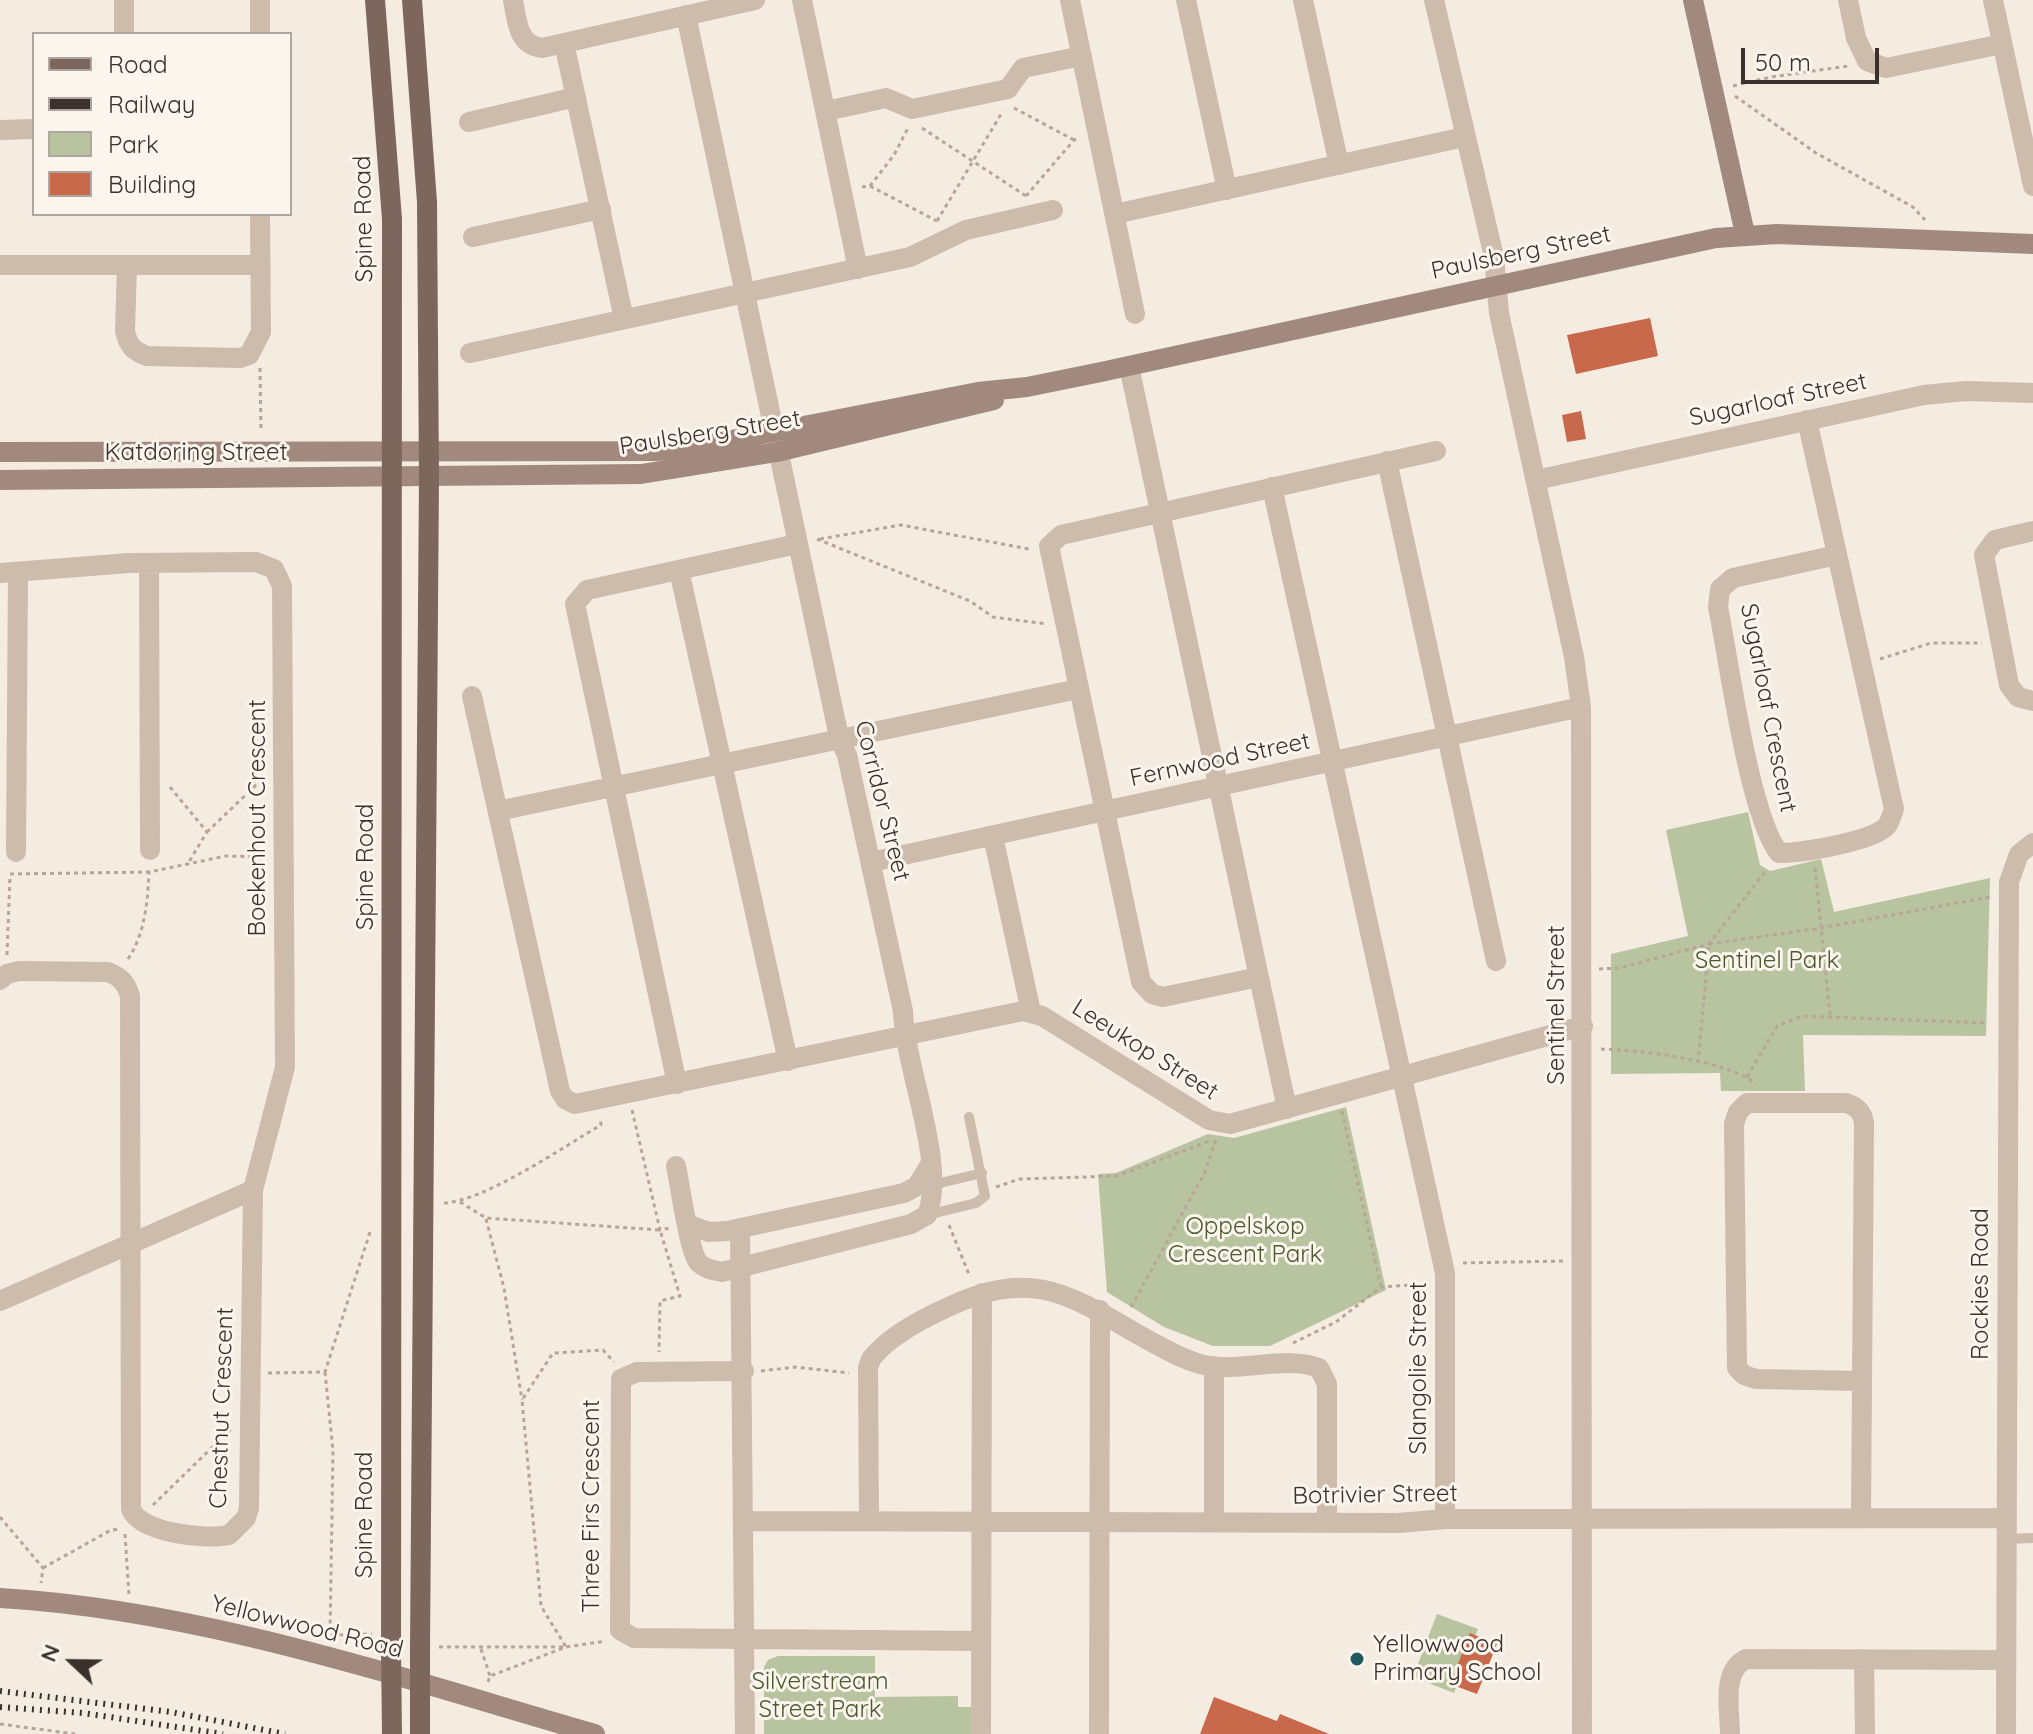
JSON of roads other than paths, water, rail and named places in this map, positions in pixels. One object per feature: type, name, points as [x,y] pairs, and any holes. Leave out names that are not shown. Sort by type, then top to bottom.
[{"type":"main road","name":"Spine Road","points":[[375,0],[390,158],[392,1734]]},
{"type":"main road","points":[[412,0],[427,202],[429,478],[429,1647],[420,1734]]},
{"type":"street","points":[[124,0],[124,32]]},
{"type":"street","points":[[260,0],[260,32]]},
{"type":"street","points":[[513,0],[525,41],[542,48],[755,0]]},
{"type":"street","points":[[802,0],[858,269]]},
{"type":"street","points":[[1070,0],[1135,314]]},
{"type":"street","points":[[1186,0],[1227,190]]},
{"type":"street","points":[[1303,0],[1339,165]]},
{"type":"street","name":"Sentinel Street","points":[[1434,0],[1494,257],[1499,313],[1581,707],[1582,1734]]},
{"type":"street","points":[[1693,0],[1745,234]]},
{"type":"street","points":[[1848,0],[1856,38],[1867,61],[1886,68],[2002,44]]},
{"type":"street","points":[[1993,0],[2033,186]]},
{"type":"street","name":"Corridor Street","points":[[686,15],[839,737],[847,755],[903,1011],[904,1036],[931,1163],[937,1213]]},
{"type":"street","points":[[564,43],[624,319]]},
{"type":"street","points":[[826,111],[886,98],[912,109],[1008,89],[1023,68],[1082,56]]},
{"type":"street","points":[[469,122],[576,97]]},
{"type":"street","points":[[0,130],[32,129]]},
{"type":"street","points":[[1115,214],[1464,137]]},
{"type":"street","points":[[470,353],[910,257],[966,230],[1037,207]]},
{"type":"street","points":[[473,237],[601,209]]},
{"type":"street","points":[[127,265],[125,331],[132,348],[147,356],[240,358],[255,350],[261,332],[260,216]]},
{"type":"street","name":"Paulsberg Street","points":[[392,453],[655,451],[978,392],[1027,387],[1496,284],[1745,234],[2033,244]]},
{"type":"street","points":[[0,265],[260,265]]},
{"type":"street","points":[[1129,366],[1287,1109]]},
{"type":"street","name":"Paulsberg Street","points":[[392,478],[641,474],[777,452],[981,405],[1027,387]]},
{"type":"street","name":"Sugarloaf Street","points":[[1536,480],[1946,392],[2033,393]]},
{"type":"street","points":[[1807,420],[1837,555]]},
{"type":"street","points":[[1259,977],[1163,997],[1147,991],[1141,982],[1048,553],[1052,540],[1061,535],[1158,512],[1436,451]]},
{"type":"street","name":"Katdoring Street","points":[[0,452],[392,453]]},
{"type":"street","points":[[1387,461],[1496,961]]},
{"type":"street","name":"Katdoring Street","points":[[0,480],[392,478]]},
{"type":"street","name":"Slangolie Street","points":[[1272,487],[1445,1273],[1445,1519]]},
{"type":"street","points":[[2033,531],[1995,540],[1985,551],[2013,692],[2033,701]]},
{"type":"street","points":[[677,1084],[575,604],[587,590],[797,544]]},
{"type":"street","name":"Sugarloaf Crescent","points":[[1837,555],[1894,809],[1889,825],[1875,834],[1813,849],[1779,853],[1768,839],[1752,775],[1718,607],[1720,589],[1733,578],[1837,555]]},
{"type":"street","name":"Boekenhout Crescent","points":[[149,563],[256,562],[274,569],[280,577],[285,1067],[253,1190]]},
{"type":"street","points":[[16,852],[9,572],[149,563],[150,850]]},
{"type":"street","points":[[679,570],[788,1061]]},
{"type":"street","points":[[498,811],[1078,689]]},
{"type":"street","points":[[472,696],[560,1091],[565,1099],[575,1104],[1015,1012],[1031,1012],[993,836]]},
{"type":"street","name":"Fernwood Street","points":[[871,862],[1581,707]]},
{"type":"street","name":"Rockies Road","points":[[2006,1734],[2009,882],[2019,854],[2033,843]]},
{"type":"street","points":[[0,980],[19,971],[108,972],[117,976],[130,996],[130,1243]]},
{"type":"street","name":"Leeukop Street","points":[[1031,1012],[1216,1123],[1230,1124],[1583,1026]]},
{"type":"street","points":[[1861,1516],[1862,1381],[1863,1117],[1858,1109],[1846,1103],[1747,1103],[1738,1112],[1734,1124],[1737,1368],[1744,1375],[1756,1379],[1862,1381]]},
{"type":"street","points":[[689,1225],[709,1232],[740,1228],[904,1193],[917,1186],[931,1163]]},
{"type":"street","points":[[676,1166],[689,1225],[690,1249],[699,1262],[722,1272],[911,1224],[937,1213]]},
{"type":"street","points":[[0,1301],[253,1190]]},
{"type":"street","name":"Chestnut Crescent","points":[[130,1243],[131,1509],[139,1523],[218,1537],[239,1528],[249,1508],[253,1190]]},
{"type":"street","points":[[740,1228],[744,1371],[745,1734]]},
{"type":"street","points":[[869,1521],[869,1363],[878,1352],[932,1314],[982,1293],[1041,1287],[1100,1310],[1158,1345],[1199,1364],[1314,1366],[1327,1377],[1327,1523]]},
{"type":"street","points":[[981,1734],[982,1293]]},
{"type":"street","points":[[1099,1734],[1100,1310]]},
{"type":"street","points":[[1214,1366],[1214,1522]]},
{"type":"street","name":"Three Firs Crescent","points":[[744,1371],[625,1374],[620,1383],[618,1618],[625,1635],[745,1640],[981,1641]]},
{"type":"street","name":"Botrivier Street","points":[[744,1521],[1428,1523],[1445,1519],[1861,1516],[2006,1528]]},
{"type":"street","name":"Yellowwood Road","points":[[0,1598],[128,1612],[220,1630],[595,1734]]},
{"type":"street","points":[[1864,1659],[1865,1734]]},
{"type":"street","points":[[1730,1734],[1731,1674],[1741,1661],[2006,1660]]},
{"type":"lane","points":[[937,1213],[982,1200],[986,1190],[969,1117]]},
{"type":"lane","points":[[932,1185],[982,1173]]},
{"type":"lane","points":[[2006,1528],[2033,1538]]},
{"type":"railway","points":[[0,1691],[171,1712],[285,1734]]},
{"type":"railway","points":[[0,1707],[83,1713],[223,1734]]},
{"type":"place","name":"Yellowwood Primary School","points":[[1357,1659]]},
{"type":"park label","name":"Sentinel Park","points":[[1767,961]]},
{"type":"park label","name":"Oppelskop Crescent Park","points":[[1245,1241]]},
{"type":"park label","name":"Silverstream Street Park","points":[[820,1696]]}]
